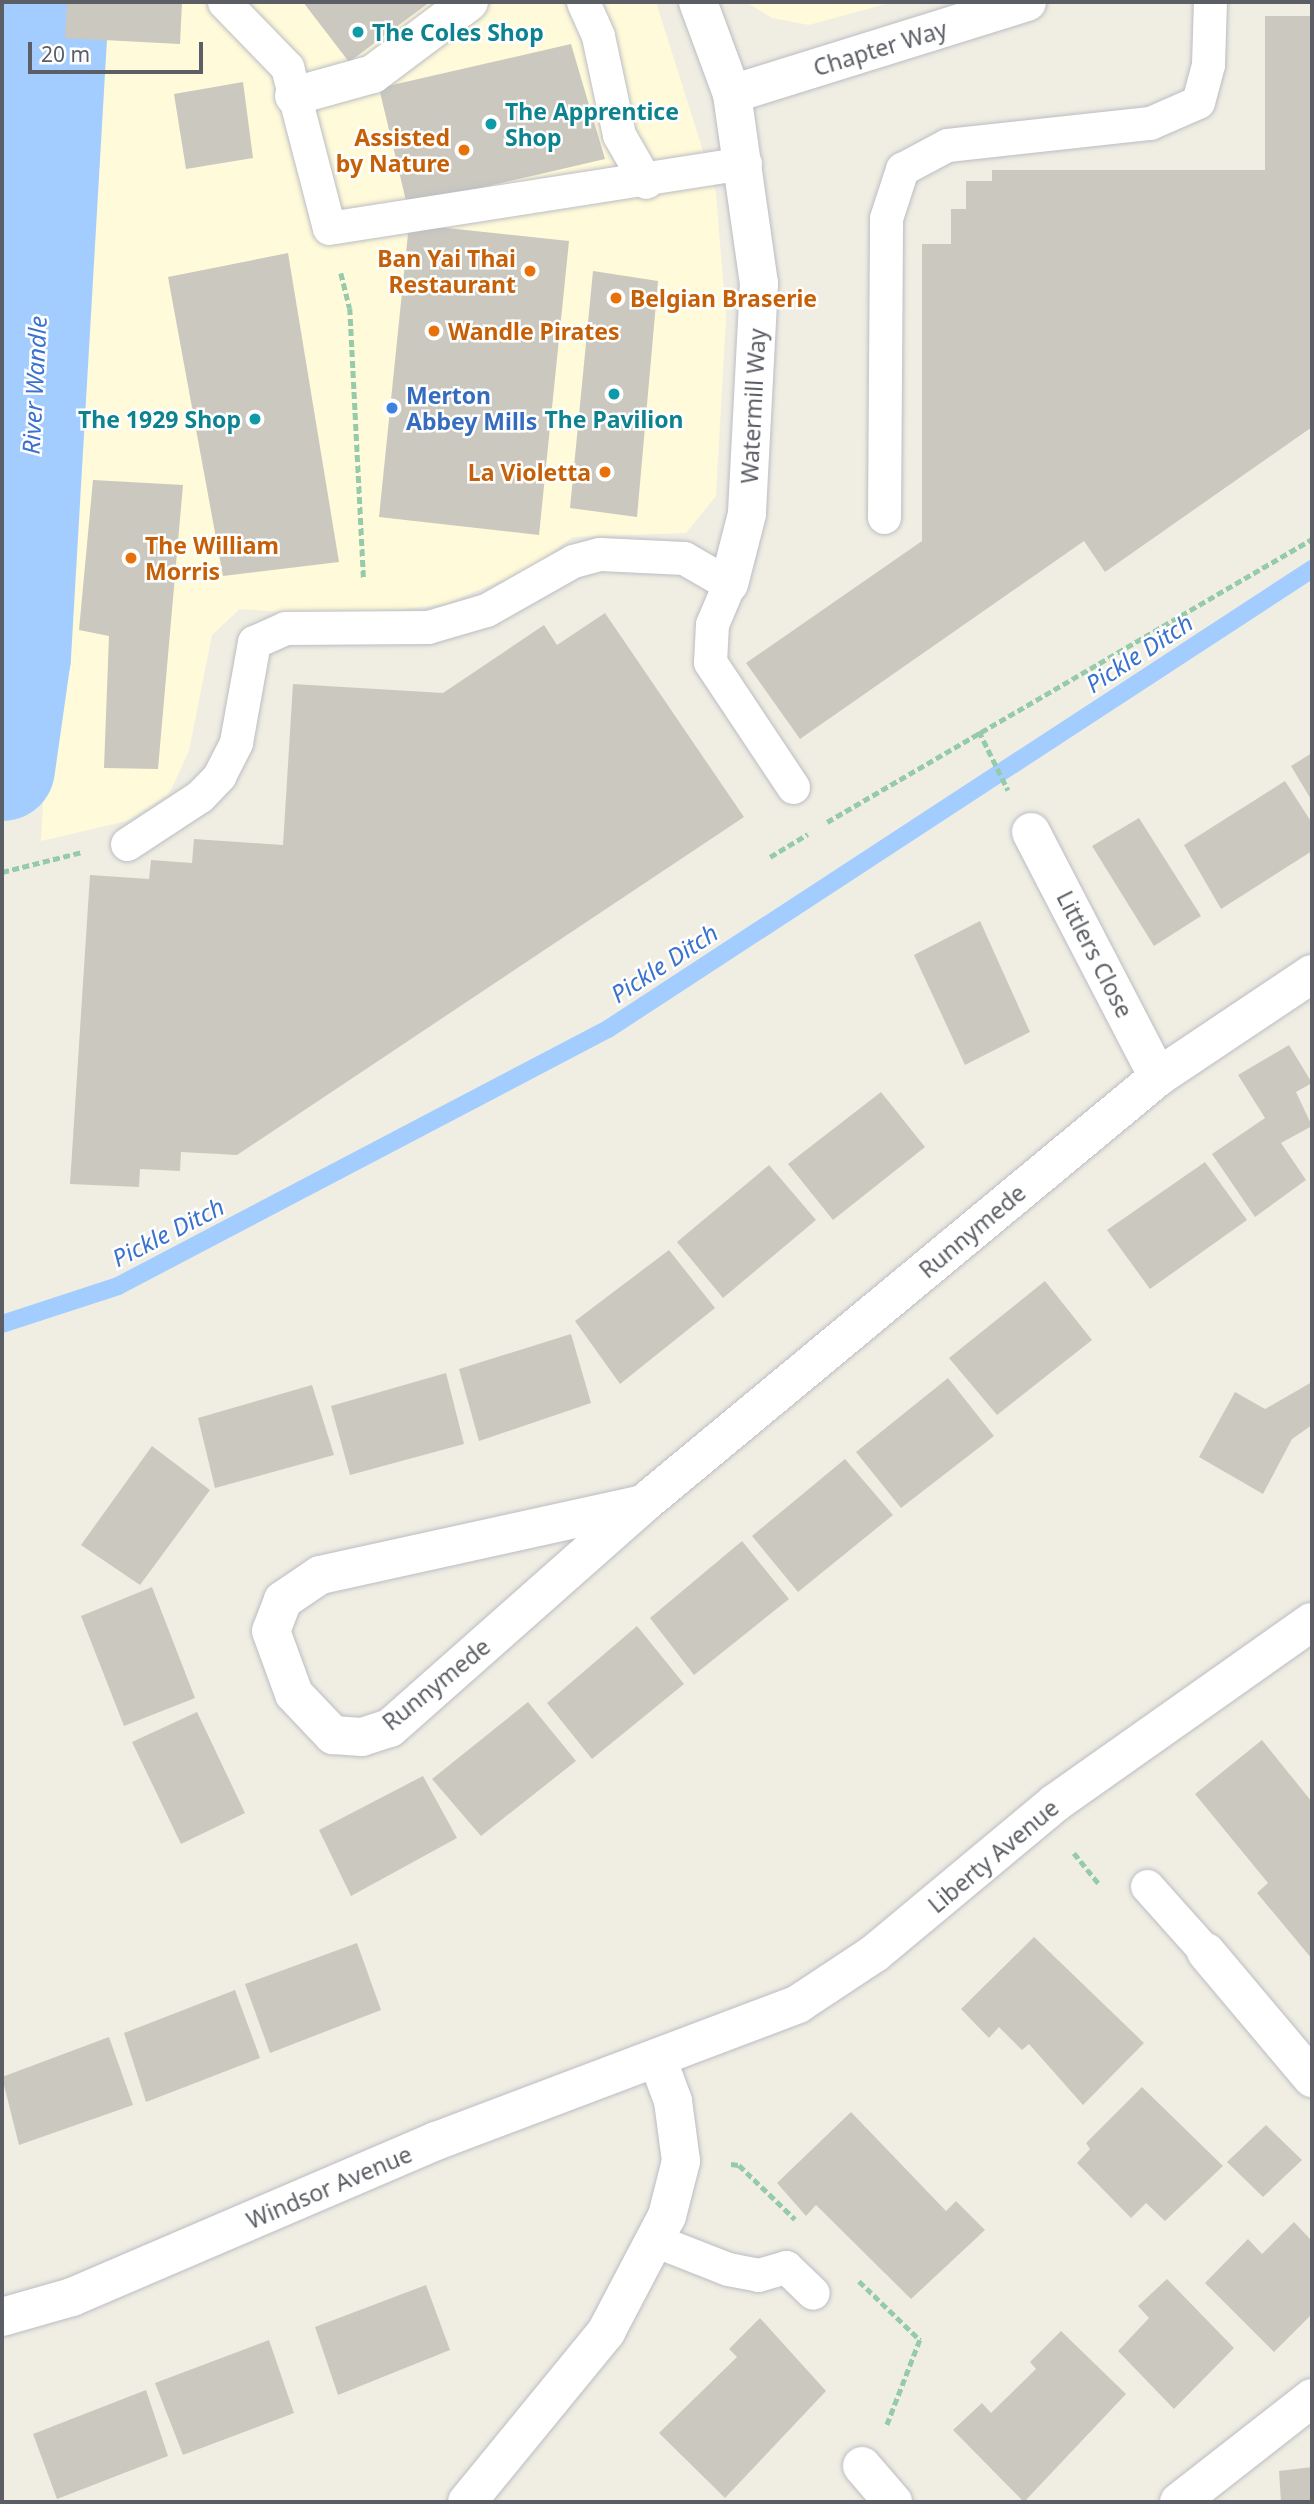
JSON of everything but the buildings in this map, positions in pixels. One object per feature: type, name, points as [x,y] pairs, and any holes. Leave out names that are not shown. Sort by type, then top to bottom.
[{"type":"street","points":[[294,96],[373,74],[469,2]]},
{"type":"street","name":"Watermill Way","points":[[698,2],[732,94],[745,163],[760,283],[747,514],[729,583]]},
{"type":"street","name":"Chapter Way","points":[[732,94],[1027,2]]},
{"type":"street","name":"Littlers Close","points":[[1022,816],[1158,1077]]},
{"type":"street","name":"Runnymede","points":[[643,1504],[320,1575],[284,1600],[271,1631],[294,1694],[333,1735],[362,1737],[390,1728],[643,1504],[1158,1077],[1312,974]]},
{"type":"street","name":"Liberty Avenue","points":[[657,2058],[776,2015],[824,1989],[947,1896],[1055,1803],[1312,1622]]},
{"type":"street","points":[[1206,1952],[1311,2072]]},
{"type":"street","points":[[467,2502],[606,2332],[677,2191],[681,2161],[673,2101],[657,2058]]},
{"type":"street","name":"Windsor Avenue","points":[[2,2317],[72,2297],[436,2141],[657,2058]]},
{"type":"street","points":[[1179,2502],[1312,2398]]},
{"type":"street","points":[[862,2466],[893,2502]]},
{"type":"lane","points":[[224,2],[287,67],[329,228],[646,182],[745,163]]},
{"type":"lane","points":[[583,2],[598,36],[619,135],[646,182]]},
{"type":"lane","points":[[884,517],[886,218],[902,169],[947,145],[1150,123],[1198,102],[1208,64],[1210,2]]},
{"type":"lane","points":[[127,844],[200,796],[219,776],[236,742],[254,642],[285,628],[367,630],[428,627],[486,610],[573,561],[600,554],[684,558],[729,583]]},
{"type":"lane","name":"Watermill Way","points":[[729,583],[712,624],[710,662],[793,787]]},
{"type":"lane","points":[[1147,1886],[1206,1952]]},
{"type":"lane","points":[[654,2240],[728,2269],[758,2275],[786,2267],[813,2293]]},
{"type":"path","points":[[329,228],[350,308],[367,630]]},
{"type":"path","points":[[770,857],[979,731],[1312,539]]},
{"type":"path","points":[[979,731],[1022,816]]},
{"type":"path","points":[[2,872],[47,859]]},
{"type":"shaded area","name":"Merton Abbey Mills","points":[[83,2],[656,2],[716,192],[726,319],[716,496],[686,533],[573,537],[529,569],[445,604],[345,616],[240,609],[212,635],[189,751],[169,794],[127,821],[41,841]]},
{"type":"shaded area","points":[[746,2],[893,2],[809,25],[772,18]]},
{"type":"waterway","name":"River Wandle","points":[[2,768],[18,656],[56,2]]},
{"type":"waterway","name":"Pickle Ditch","points":[[2,1324],[118,1286],[608,1029],[1312,569]]},
{"type":"place","name":"The Coles Shop","points":[[358,32]]},
{"type":"place","name":"The Apprentice Shop","points":[[491,124]]},
{"type":"place","name":"Assisted by Nature","points":[[464,150]]},
{"type":"place","name":"Ban Yai Thai Restaurant","points":[[530,271]]},
{"type":"place","name":"Belgian Braserie","points":[[616,298]]},
{"type":"place","name":"Wandle Pirates","points":[[434,331]]},
{"type":"place","name":"The Pavilion","points":[[614,394]]},
{"type":"place","name":"Merton Abbey Mills","points":[[392,408]]},
{"type":"place","name":"The 1929 Shop","points":[[255,419]]},
{"type":"place","name":"La Violetta","points":[[605,472]]},
{"type":"place","name":"The William Morris","points":[[131,558]]}]
